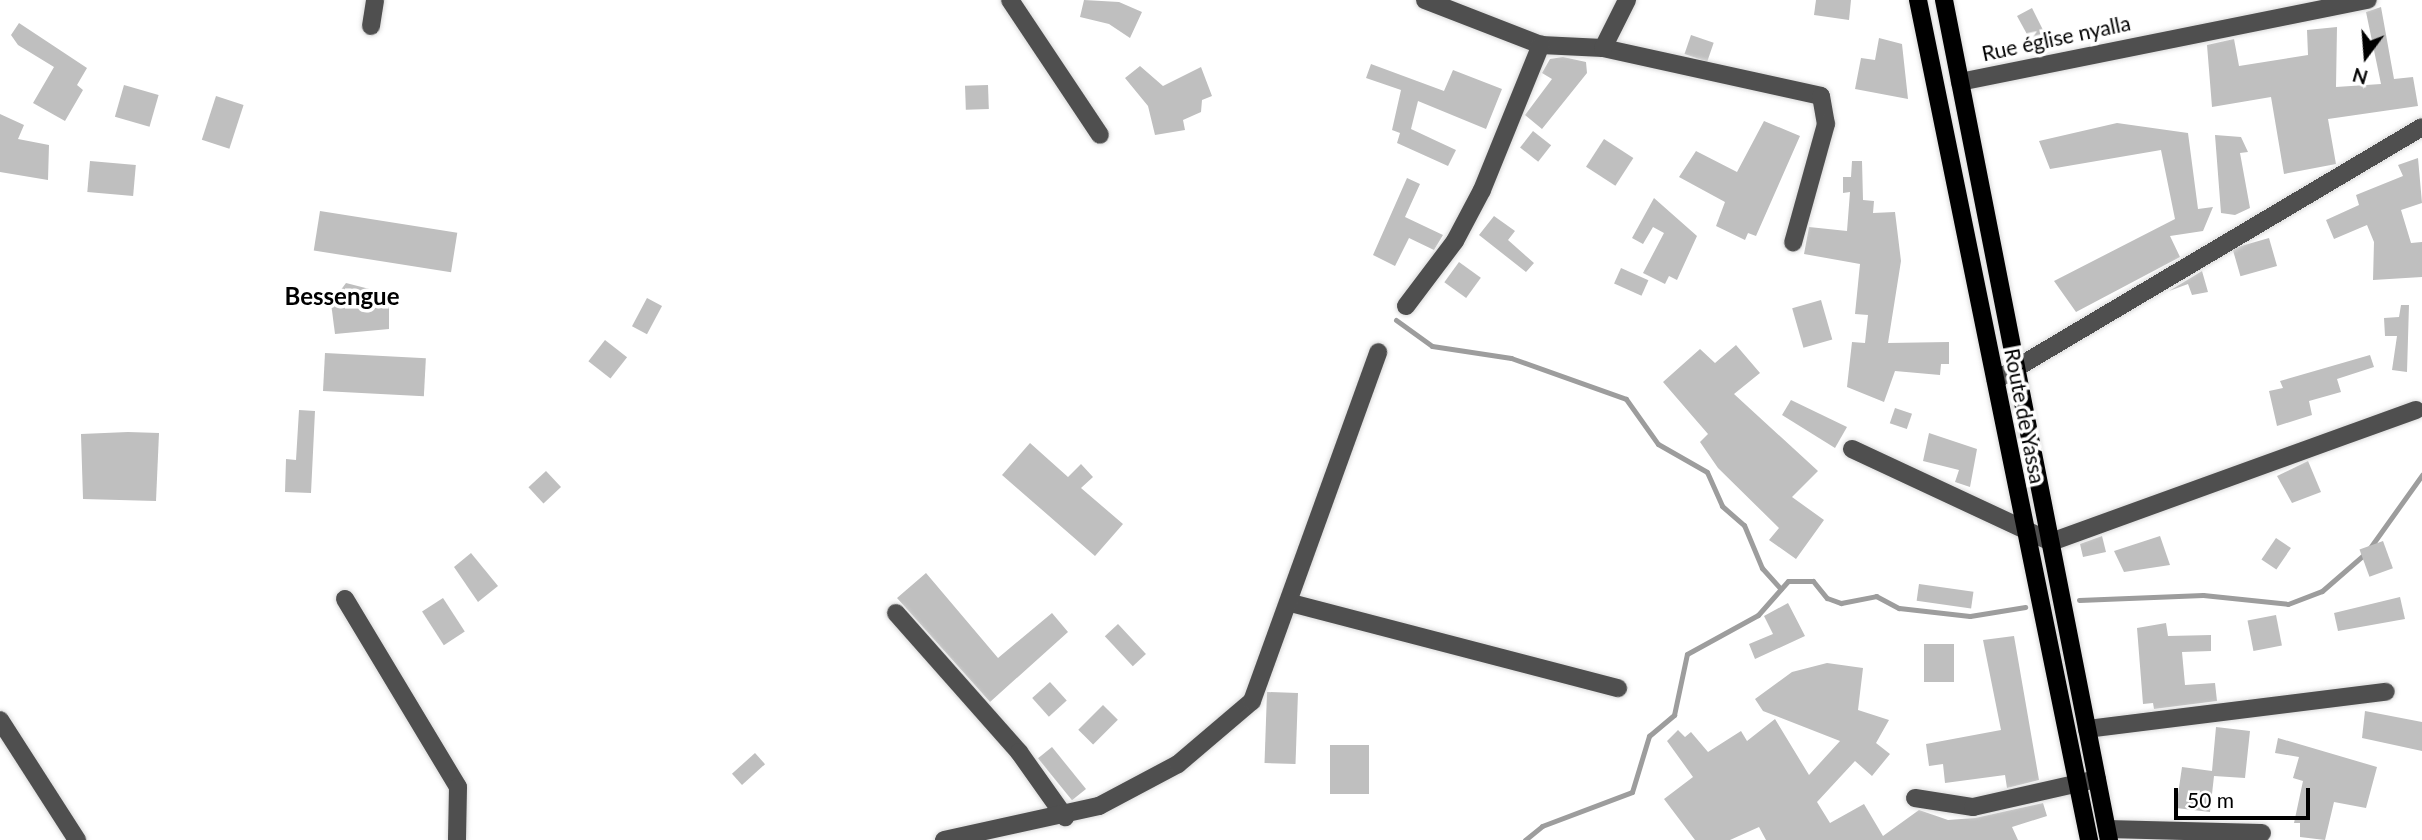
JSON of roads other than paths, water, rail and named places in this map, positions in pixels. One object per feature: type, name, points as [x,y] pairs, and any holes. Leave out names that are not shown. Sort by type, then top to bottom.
[{"type":"main road","name":"Route de Yassa","points":[[1918,0],[2089,840]]},
{"type":"main road","name":"Route de Yassa","points":[[1944,0],[2108,835]]},
{"type":"street","points":[[371,26],[375,0]]},
{"type":"street","points":[[1010,0],[1100,135]]},
{"type":"street","points":[[1425,0],[1541,45],[1603,48],[1821,96],[1826,124],[1793,243]]},
{"type":"street","points":[[1603,48],[1627,0]]},
{"type":"street","name":"Rue église nyalla","points":[[1960,82],[2368,0]]},
{"type":"street","points":[[1406,306],[1455,241],[1482,190],[1541,45]]},
{"type":"street","points":[[1996,380],[2422,127]]},
{"type":"street","points":[[944,840],[1065,817],[1137,789],[1178,764],[1252,701],[1291,603],[1378,352]]},
{"type":"street","points":[[1853,449],[2052,542],[2416,410]]},
{"type":"street","points":[[345,599],[388,680],[458,787],[457,840]]},
{"type":"street","points":[[1291,603],[1618,688]]},
{"type":"street","points":[[896,612],[1019,752],[1065,817]]},
{"type":"street","points":[[2088,729],[2386,692]]},
{"type":"street","points":[[0,720],[77,840]]},
{"type":"street","points":[[1915,798],[1973,807],[2097,779]]},
{"type":"street","points":[[2108,835],[2262,833]]},
{"type":"waterway","points":[[1396,320],[1432,346],[1511,358],[1626,399],[1658,444],[1707,472],[1722,506],[1744,525],[1762,568],[1781,589]]},
{"type":"waterway","points":[[2079,600],[2203,595],[2288,604],[2322,591],[2367,552],[2422,475]]},
{"type":"waterway","points":[[1525,840],[1542,826],[1632,792],[1649,736],[1674,715],[1687,654],[1758,615],[1788,581],[1813,581],[1827,598],[1841,603],[1876,596],[1899,608],[1970,616],[2025,607]]},
{"type":"district","name":"Bessengue","points":[[342,296]]}]
